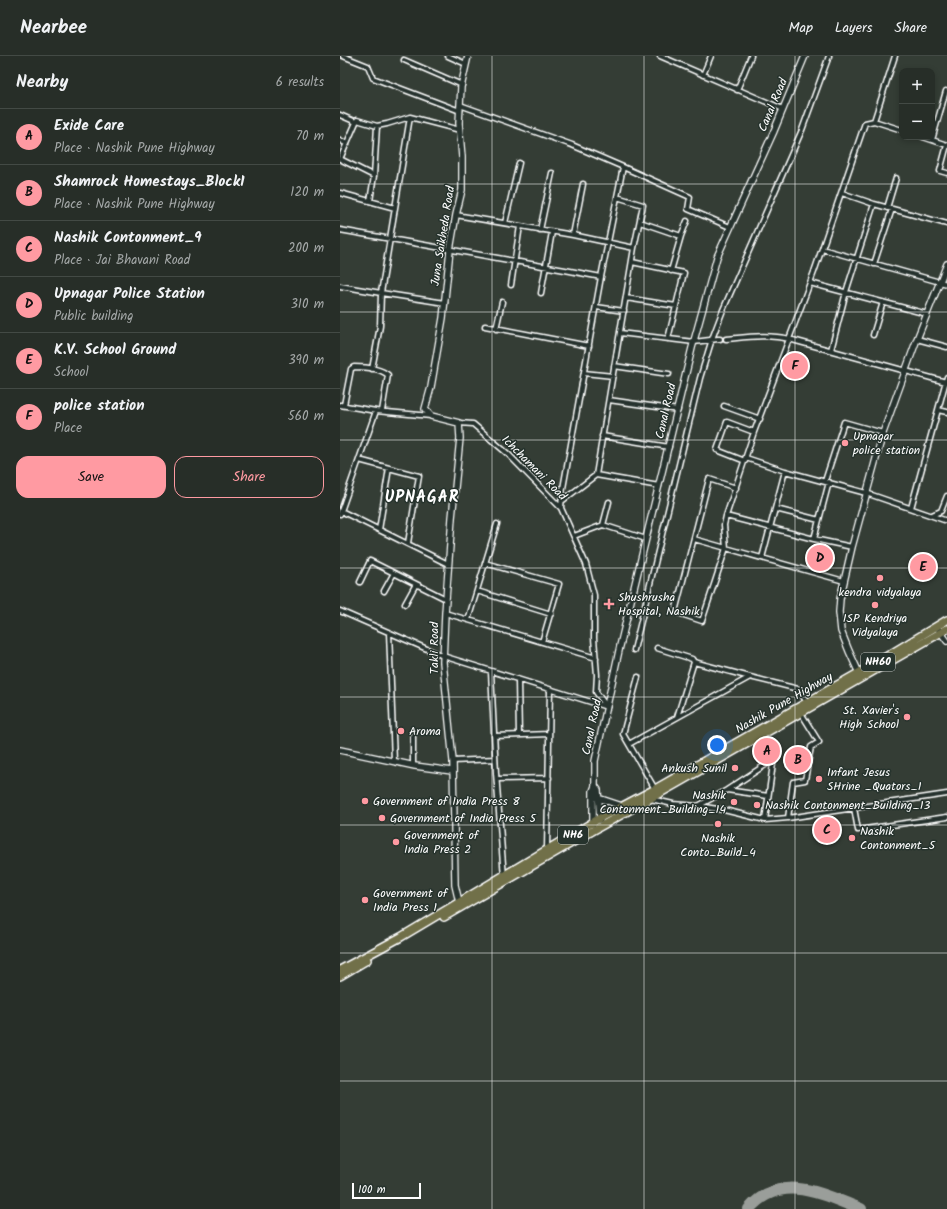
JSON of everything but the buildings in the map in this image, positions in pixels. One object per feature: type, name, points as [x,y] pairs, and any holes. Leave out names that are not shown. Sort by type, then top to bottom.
[{"type":"highway","name":"Nashik Pune Highway","points":[[340,976],[412,935],[547,850],[593,826],[601,826],[678,784],[801,713],[942,630],[947,620]]},
{"type":"highway","name":"Nashik Pune Highway","points":[[340,970],[401,937],[459,902],[504,878],[593,826],[600,818],[655,789],[807,702],[942,630]]},
{"type":"street","points":[[343,56],[368,66],[373,78],[572,145],[623,167],[690,197],[688,209],[730,228]]},
{"type":"street","points":[[448,56],[466,64]]},
{"type":"street","name":"Juna Saikheda Road","points":[[431,416],[425,409],[431,387],[443,318],[450,250],[462,190],[460,108],[462,85],[468,56]]},
{"type":"street","points":[[660,56],[783,109]]},
{"type":"street","points":[[703,75],[711,56]]},
{"type":"street","points":[[737,90],[750,56]]},
{"type":"street","name":"Canal Road","points":[[593,826],[595,761],[620,646],[694,342],[717,256],[783,109],[804,56]]},
{"type":"street","points":[[634,650],[700,378],[712,339],[723,310],[802,130],[829,56]]},
{"type":"street","points":[[874,121],[894,56]]},
{"type":"street","points":[[404,60],[462,85]]},
{"type":"street","points":[[935,130],[946,91]]},
{"type":"street","points":[[340,115],[356,122],[358,120],[377,126],[410,116],[460,130]]},
{"type":"street","points":[[372,369],[380,326],[381,293],[410,116]]},
{"type":"street","points":[[736,488],[709,480],[675,612],[702,621],[726,548],[724,526],[726,516],[736,488],[754,432],[842,193],[865,123],[874,121],[899,129]]},
{"type":"street","points":[[356,122],[340,159],[374,176]]},
{"type":"street","points":[[370,201],[374,176],[377,126]]},
{"type":"street","points":[[340,140],[347,144]]},
{"type":"street","points":[[932,140],[947,145],[940,171],[947,173]]},
{"type":"street","points":[[505,224],[519,163]]},
{"type":"street","points":[[561,508],[601,277],[623,167]]},
{"type":"street","points":[[540,230],[552,173]]},
{"type":"street","points":[[874,264],[890,208],[896,178]]},
{"type":"street","points":[[573,235],[583,184]]},
{"type":"street","points":[[842,193],[874,204],[947,224]]},
{"type":"street","points":[[340,194],[395,208]]},
{"type":"street","points":[[562,501],[596,475],[634,248],[643,205],[616,197]]},
{"type":"street","points":[[831,350],[846,292],[874,204]]},
{"type":"street","points":[[456,215],[573,235],[634,248]]},
{"type":"street","points":[[671,271],[687,220]]},
{"type":"street","points":[[640,222],[681,236]]},
{"type":"street","points":[[511,285],[520,226]]},
{"type":"street","points":[[340,230],[601,277]]},
{"type":"street","points":[[541,292],[552,232]]},
{"type":"street","points":[[822,249],[947,284]]},
{"type":"street","points":[[632,262],[684,274],[668,339]]},
{"type":"street","points":[[860,673],[841,631],[839,612],[840,599],[882,433],[947,264]]},
{"type":"street","points":[[810,283],[927,314]]},
{"type":"street","points":[[340,286],[445,303]]},
{"type":"street","points":[[626,298],[676,306]]},
{"type":"street","points":[[496,328],[502,302]]},
{"type":"street","points":[[873,335],[883,302]]},
{"type":"street","points":[[596,307],[624,311]]},
{"type":"street","points":[[485,326],[589,346]]},
{"type":"street","points":[[620,332],[694,342],[720,339]]},
{"type":"street","points":[[726,339],[778,336],[905,371],[946,379],[911,508]]},
{"type":"street","points":[[917,339],[947,347]]},
{"type":"street","points":[[614,366],[669,374]]},
{"type":"street","points":[[382,411],[388,375],[384,372],[372,369],[354,367],[351,369],[342,405],[382,411],[431,416],[459,423]]},
{"type":"street","points":[[584,373],[613,376]]},
{"type":"street","points":[[608,400],[678,410]]},
{"type":"street","points":[[724,406],[760,419]]},
{"type":"street","points":[[376,410],[340,512],[408,543],[448,564]]},
{"type":"street","points":[[938,410],[947,412]]},
{"type":"street","points":[[754,432],[727,422],[717,450],[745,460],[866,493],[947,520]]},
{"type":"street","points":[[814,539],[827,482],[844,422],[882,433]]},
{"type":"street","name":"Ichchamani Road","points":[[459,423],[473,424],[508,454],[561,508],[586,564],[594,595],[594,638],[597,675],[596,692],[607,707]]},
{"type":"street","name":"Takli Road","points":[[459,423],[460,438],[448,564],[443,656],[453,761],[455,885],[459,902]]},
{"type":"street","points":[[602,436],[669,447]]},
{"type":"street","points":[[359,460],[419,476],[408,543]]},
{"type":"street","points":[[379,530],[389,468]]},
{"type":"street","points":[[762,558],[785,471]]},
{"type":"street","points":[[596,475],[659,486]]},
{"type":"street","points":[[932,515],[942,511],[947,496]]},
{"type":"street","points":[[604,525],[609,502]]},
{"type":"street","points":[[776,509],[819,520]]},
{"type":"street","points":[[726,516],[852,548]]},
{"type":"street","points":[[468,620],[497,524]]},
{"type":"street","points":[[574,536],[604,525],[646,539]]},
{"type":"street","points":[[694,539],[844,581]]},
{"type":"street","points":[[360,582],[370,561],[446,599]]},
{"type":"street","points":[[485,563],[559,584],[542,642]]},
{"type":"street","points":[[384,592],[394,573]]},
{"type":"street","points":[[405,604],[416,584]]},
{"type":"street","points":[[477,591],[551,614]]},
{"type":"street","points":[[340,611],[443,656],[607,707]]},
{"type":"street","points":[[445,612],[596,658]]},
{"type":"street","points":[[942,630],[947,641]]},
{"type":"street","points":[[388,632],[394,761]]},
{"type":"street","points":[[657,648],[692,659],[694,662],[798,689],[807,702]]},
{"type":"street","points":[[677,718],[694,662]]},
{"type":"street","points":[[491,672],[496,779],[504,878]]},
{"type":"street","points":[[629,744],[750,677]]},
{"type":"street","points":[[638,678],[623,734],[655,789]]},
{"type":"street","points":[[518,680],[519,735]]},
{"type":"street","points":[[547,850],[550,690]]},
{"type":"street","points":[[788,818],[793,782],[805,780],[810,747],[819,742],[801,713]]},
{"type":"street","points":[[494,736],[549,734]]},
{"type":"street","points":[[413,735],[413,765]]},
{"type":"street","points":[[340,750],[413,765],[452,771]]},
{"type":"street","points":[[453,761],[495,759]]},
{"type":"street","points":[[698,806],[772,762],[773,764],[765,820]]},
{"type":"street","points":[[496,779],[549,778]]},
{"type":"street","name":"Canal Road","points":[[595,786],[598,790],[601,826]]},
{"type":"street","points":[[727,790],[768,796]]},
{"type":"street","points":[[649,799],[673,804],[724,810],[765,820],[788,818],[947,794]]},
{"type":"street","points":[[598,798],[622,806]]},
{"type":"street","points":[[854,808],[858,830],[947,817]]},
{"type":"taxiway","points":[[749,1209],[761,1198],[775,1191],[789,1189],[818,1193],[861,1209]]},
{"type":"place","name":"police station","points":[[795,366]]},
{"type":"place","name":"Upnagar police station","points":[[845,443]]},
{"type":"place","name":"Upnagar Police Station","points":[[820,558]]},
{"type":"place","name":"K.V. School Ground","points":[[923,567]]},
{"type":"place","name":"kendra vidyalaya","points":[[880,578]]},
{"type":"place","name":"Shushrusha Hospital, Nashik","points":[[609,604]]},
{"type":"place","name":"ISP Kendriya Vidyalaya","points":[[875,605]]},
{"type":"place","name":"St. Xavier's High School","points":[[907,717]]},
{"type":"place","name":"Aroma","points":[[401,731]]},
{"type":"place","name":"Exide Care","points":[[767,751]]},
{"type":"place","name":"Shamrock Homestays_Block1","points":[[798,760]]},
{"type":"place","name":"Ankush Sunil","points":[[735,768]]},
{"type":"place","name":"Infant Jesus SHrine _Quators_1","points":[[819,779]]},
{"type":"place","name":"Government of India Press 8","points":[[365,801]]},
{"type":"place","name":"Nashik Contonment_Building_14","points":[[734,802]]},
{"type":"place","name":"Nashik Contonment_Building_13","points":[[757,805]]},
{"type":"place","name":"Government of India Press 5","points":[[382,818]]},
{"type":"place","name":"Nashik Conto_Build_4","points":[[718,824]]},
{"type":"place","name":"Nashik Contonment_9","points":[[827,830]]},
{"type":"place","name":"Nashik Contonment_5","points":[[852,838]]},
{"type":"place","name":"Government of India Press 2","points":[[396,842]]},
{"type":"place","name":"Government of India Press 1","points":[[365,900]]},
{"type":"district","name":"UPNAGAR","points":[[422,497]]}]
